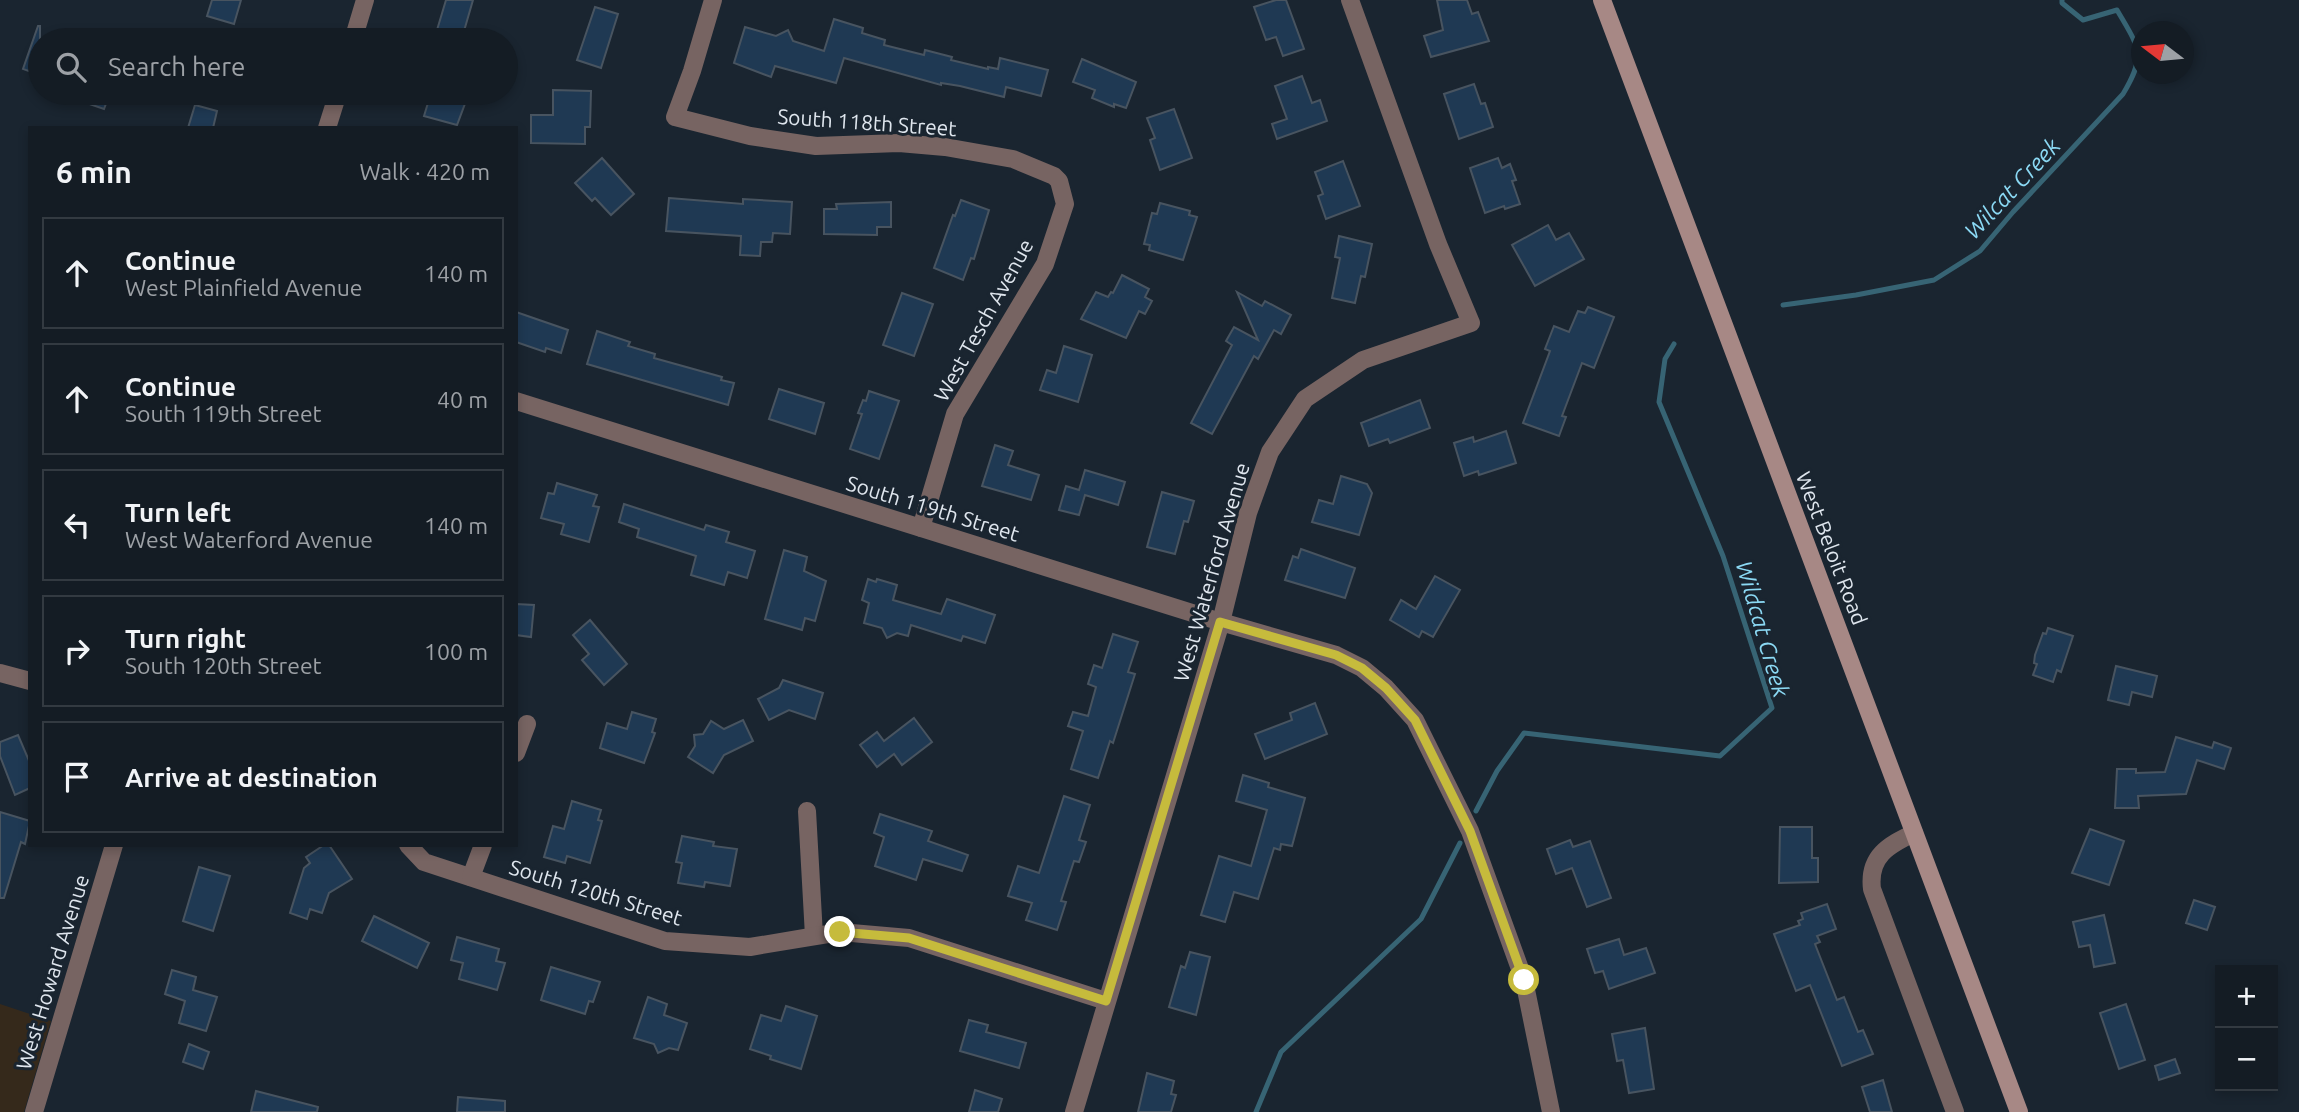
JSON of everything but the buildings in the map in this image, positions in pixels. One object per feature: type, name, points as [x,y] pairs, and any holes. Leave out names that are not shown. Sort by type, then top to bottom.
[{"type":"main road","name":"West Beloit Road","points":[[1602,0],[2019,1112]]},
{"type":"street","points":[[357,28],[365,0]]},
{"type":"street","name":"South 118th Street","points":[[713,0],[676,117],[750,136],[816,146],[900,143],[945,147],[1013,159],[1054,176]]},
{"type":"street","name":"West Waterford Avenue","points":[[1074,1112],[1220,622],[1248,513],[1270,452],[1305,399],[1363,360],[1471,323],[1438,244],[1350,0]]},
{"type":"street","points":[[328,126],[334,105]]},
{"type":"street","name":"West Tesch Avenue","points":[[921,528],[955,414],[1045,264],[1065,204],[1059,181],[1054,176]]},
{"type":"street","name":"South 119th Street","points":[[518,402],[1220,622],[1336,655],[1362,668],[1386,688],[1415,720],[1470,831],[1524,980],[1551,1112]]},
{"type":"street","points":[[0,673],[28,680]]},
{"type":"street","points":[[518,748],[527,724]]},
{"type":"street","points":[[807,811],[814,936]]},
{"type":"street","points":[[1914,833],[1895,842],[1883,852],[1875,863],[1871,877],[1872,889],[1955,1112]]},
{"type":"street","name":"West Howard Avenue","points":[[34,1112],[113,847]]},
{"type":"street","name":"South 120th Street","points":[[410,847],[424,862],[665,942],[750,947],[840,932],[909,938],[1106,1001]]},
{"type":"street","points":[[471,877],[482,847]]},
{"type":"shaded area","points":[[0,1004],[51,1021],[24,1112],[0,1112]]},
{"type":"waterway","name":"Wilcat Creek","points":[[1783,305],[1934,280],[1980,251],[2123,94],[2135,69],[2135,43],[2117,10],[2083,20],[2062,3],[2062,0]]},
{"type":"waterway","name":"Wildcat Creek","points":[[1476,811],[1497,771],[1524,733],[1720,756],[1772,708],[1723,556],[1659,402],[1665,359],[1674,344]]},
{"type":"waterway","name":"Wildcat Creek","points":[[1256,1112],[1281,1052],[1421,919],[1460,843]]},
{"type":"route","points":[[840,932],[909,938],[1106,1001],[1220,622],[1336,655],[1362,668],[1386,688],[1415,720],[1470,831],[1524,980]]}]
